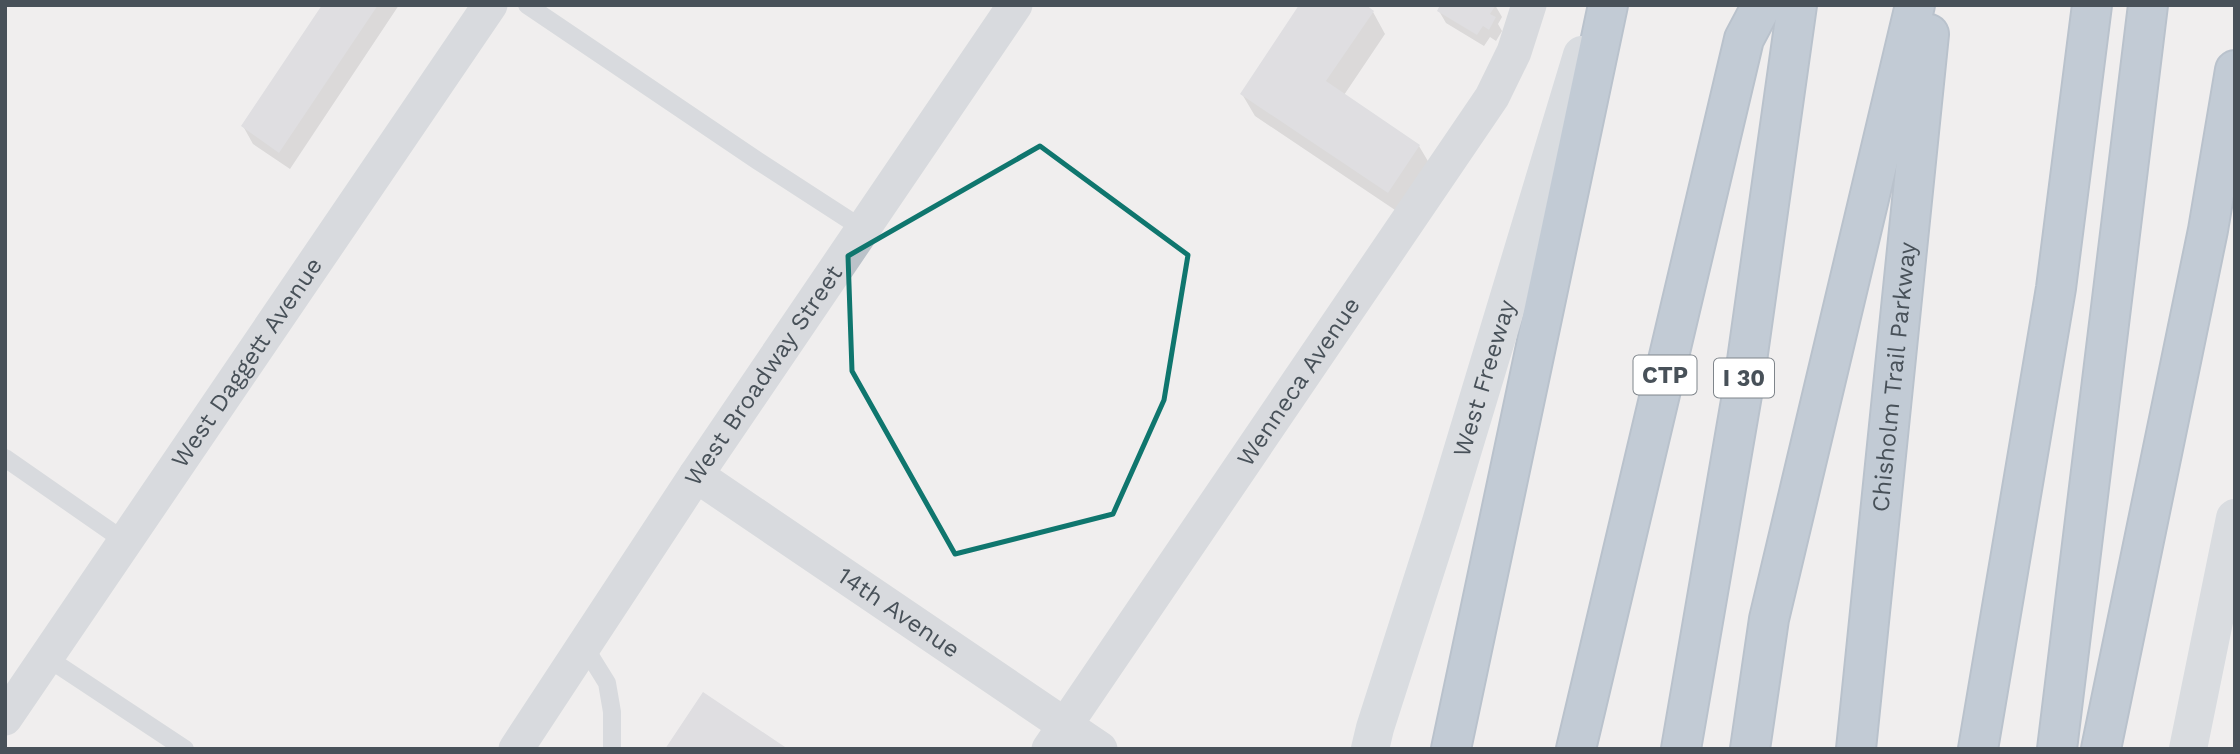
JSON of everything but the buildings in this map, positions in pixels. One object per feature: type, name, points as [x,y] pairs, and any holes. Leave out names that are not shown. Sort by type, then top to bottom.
[{"type":"highway","points":[[1451,749],[1608,5]]},
{"type":"highway","name":"CTP","points":[[1576,749],[1744,39],[1762,5]]},
{"type":"highway","name":"I 30","points":[[1681,749],[1743,389],[1797,5]]},
{"type":"highway","points":[[1750,749],[1769,619],[1915,5]]},
{"type":"highway","name":"Chisholm Trail Parkway","points":[[1856,749],[1932,5]]},
{"type":"highway","points":[[1978,749],[2056,288],[2092,5]]},
{"type":"highway","points":[[2057,749],[2148,5]]},
{"type":"highway","points":[[2101,749],[2208,230],[2235,70]]},
{"type":"main road","name":"West Freeway","points":[[1372,738],[1441,522],[1597,5]]},
{"type":"main road","points":[[2188,749],[2235,519]]},
{"type":"street","name":"West Daggett Avenue","points":[[5,718],[490,5]]},
{"type":"street","name":"Wenneca Avenue","points":[[1057,737],[1492,97],[1514,52],[1529,5]]},
{"type":"street","name":"West Broadway Street","points":[[516,749],[696,475],[1012,6]]},
{"type":"street","name":"14th Avenue","points":[[696,475],[1057,737],[1100,749]]},
{"type":"lane","points":[[527,5],[863,229]]},
{"type":"lane","points":[[5,458],[126,542]]},
{"type":"lane","points":[[584,646],[607,683],[612,712],[612,749]]},
{"type":"lane","points":[[46,657],[185,749]]},
{"type":"highlighted area","points":[[1040,146],[1188,255],[1164,400],[1113,514],[955,554],[852,371],[848,256]]}]
